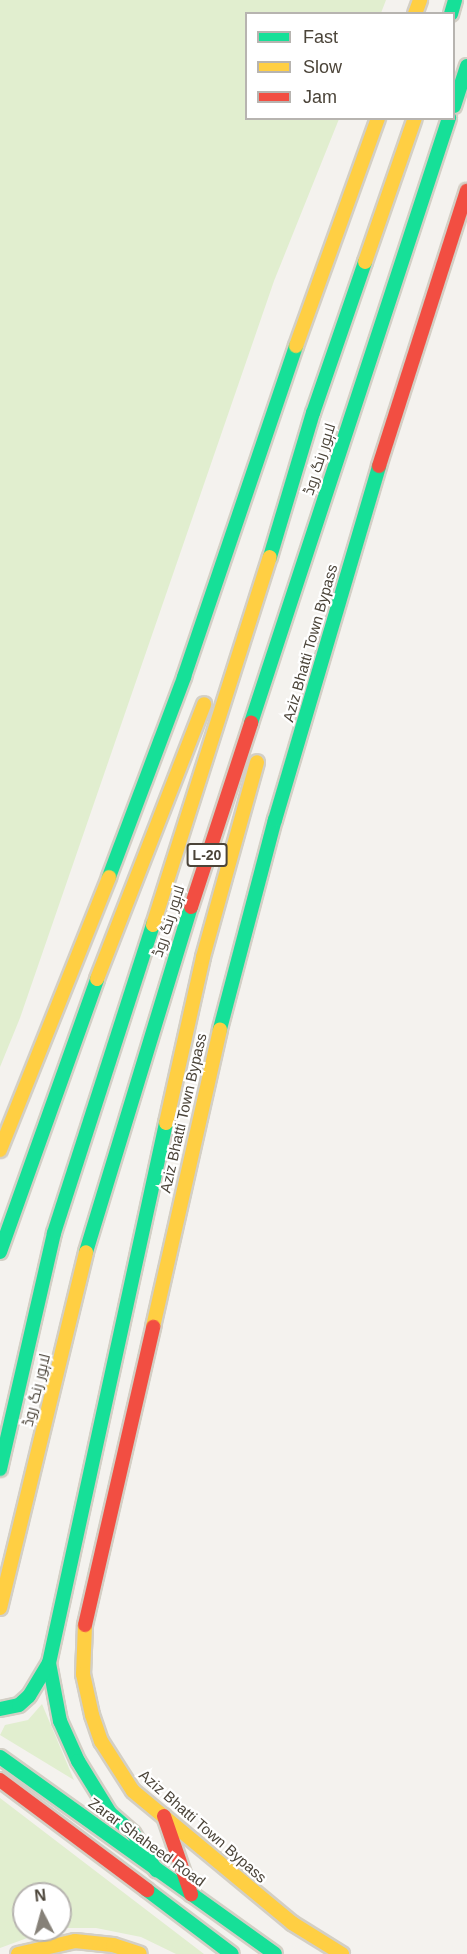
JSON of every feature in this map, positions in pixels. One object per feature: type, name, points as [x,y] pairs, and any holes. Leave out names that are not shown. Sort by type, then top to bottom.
[{"type":"main road","points":[[455,100],[467,66]]},
{"type":"main road","points":[[0,1150],[83,947],[184,677],[280,390],[377,120]]},
{"type":"main road","name":"لاہور رنگ روڈ","points":[[0,1469],[54,1233],[256,603],[285,501],[414,120]]},
{"type":"main road","name":"لاہور رنگ روڈ","points":[[1,1605],[88,1245],[175,955],[448,120]]},
{"type":"main road","name":"Aziz Bhatti Town Bypass","points":[[342,1954],[292,1923],[133,1791],[101,1741],[83,1674],[85,1625],[220,1030],[272,831],[396,410],[467,191]]},
{"type":"main road","points":[[285,669],[304,604],[323,498]]},
{"type":"main road","points":[[248,573],[285,501]]},
{"type":"main road","points":[[0,1252],[101,970],[209,688]]},
{"type":"main road","points":[[0,1709],[19,1705],[29,1696],[49,1663],[85,1484],[203,957],[262,745]]},
{"type":"main road","points":[[49,1663],[60,1721],[78,1761],[110,1813],[133,1833],[156,1870]]},
{"type":"main road","name":"Zarar Shaheed Road","points":[[0,1757],[274,1954]]},
{"type":"main road","points":[[0,1780],[232,1954]]},
{"type":"main road","points":[[164,1816],[191,1894]]},
{"type":"main road","points":[[18,1954],[37,1947],[85,1941],[140,1954]]},
{"type":"green space","points":[[0,0],[386,0],[381,12],[245,12],[245,120],[339,120],[274,281],[20,1018],[0,1067]]},
{"type":"green space","points":[[42,1704],[74,1780],[0,1735],[5,1725],[28,1720]]},
{"type":"green space","points":[[0,1798],[204,1954],[176,1954],[141,1937],[96,1928],[72,1928],[72,1882],[12,1882],[12,1942],[16,1942],[0,1948]]},
{"type":"traffic: fast","points":[[452,12],[455,0]]},
{"type":"traffic: fast","points":[[455,103],[467,66]]},
{"type":"traffic: fast","points":[[251,723],[448,120]]},
{"type":"traffic: fast","points":[[270,557],[313,413],[365,262]]},
{"type":"traffic: fast","points":[[109,877],[184,677],[296,346]]},
{"type":"traffic: fast","points":[[220,1029],[275,820],[379,466]]},
{"type":"traffic: fast","points":[[86,1252],[191,907]]},
{"type":"traffic: fast","points":[[0,1469],[54,1233],[153,925]]},
{"type":"traffic: fast","points":[[0,1252],[97,979]]},
{"type":"traffic: fast","points":[[0,1709],[19,1705],[29,1696],[49,1663],[166,1123]]},
{"type":"traffic: fast","points":[[49,1663],[60,1721],[78,1761],[110,1813],[133,1833],[156,1870]]},
{"type":"traffic: fast","points":[[0,1757],[275,1954]]},
{"type":"traffic: fast","points":[[147,1890],[232,1954]]},
{"type":"traffic: slow","points":[[416,12],[420,0]]},
{"type":"traffic: slow","points":[[296,346],[377,120]]},
{"type":"traffic: slow","points":[[365,262],[414,120]]},
{"type":"traffic: slow","points":[[153,925],[270,557]]},
{"type":"traffic: slow","points":[[97,979],[204,704]]},
{"type":"traffic: slow","points":[[166,1123],[203,957],[257,762]]},
{"type":"traffic: slow","points":[[0,1150],[109,877]]},
{"type":"traffic: slow","points":[[153,1327],[220,1029]]},
{"type":"traffic: slow","points":[[0,1608],[86,1252]]},
{"type":"traffic: slow","points":[[85,1625],[83,1674],[92,1715],[101,1741],[133,1791],[292,1923],[342,1954]]},
{"type":"traffic: slow","points":[[18,1954],[75,1941],[113,1945],[140,1954]]},
{"type":"traffic: jam","points":[[379,466],[467,191]]},
{"type":"traffic: jam","points":[[191,907],[251,723]]},
{"type":"traffic: jam","points":[[85,1625],[153,1327]]},
{"type":"traffic: jam","points":[[0,1780],[147,1890]]},
{"type":"traffic: jam","points":[[164,1816],[191,1894]]}]
